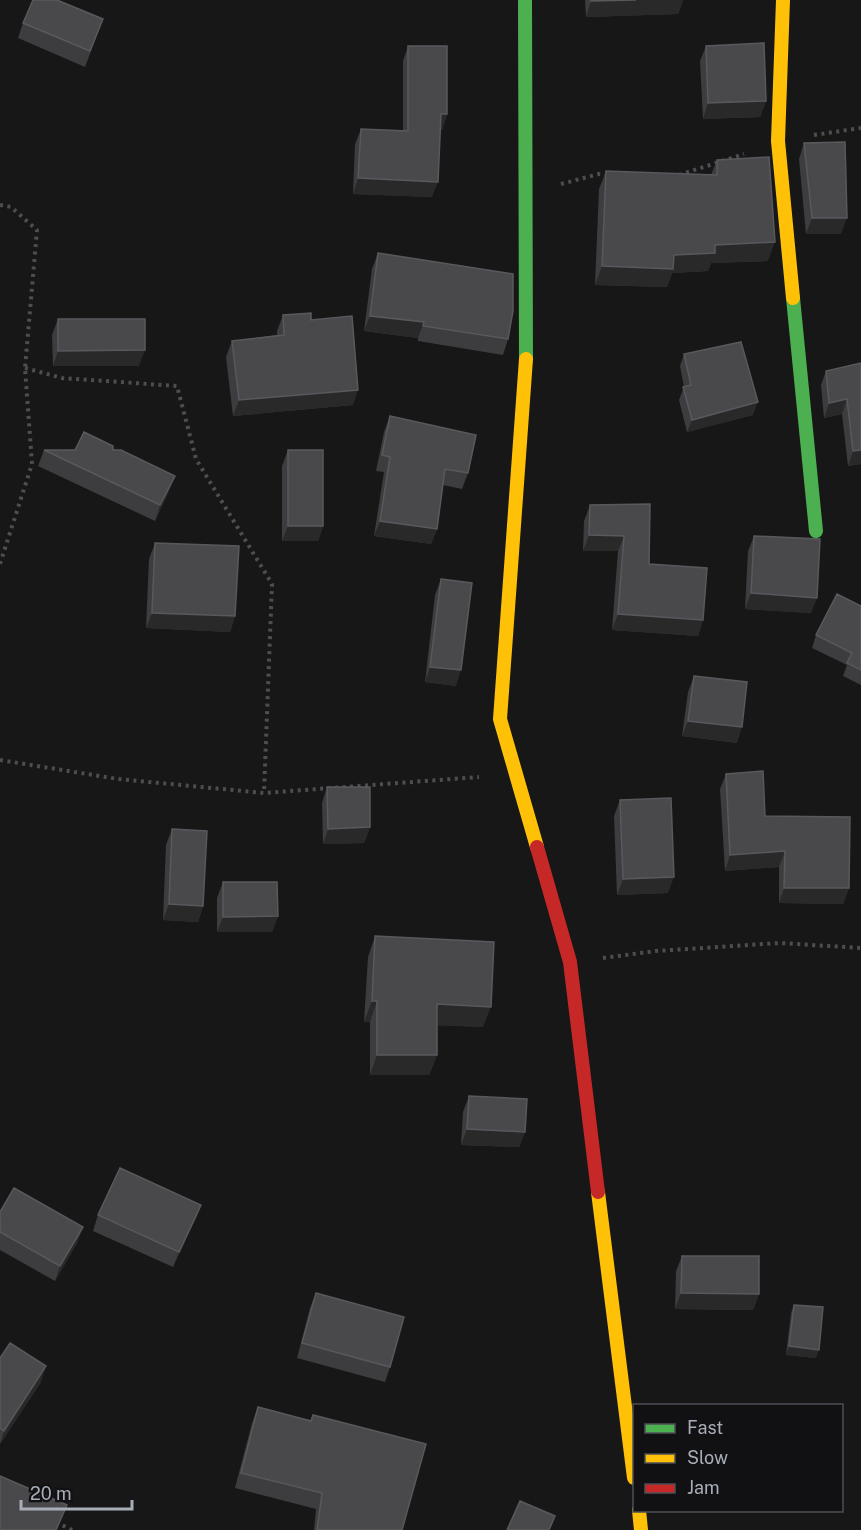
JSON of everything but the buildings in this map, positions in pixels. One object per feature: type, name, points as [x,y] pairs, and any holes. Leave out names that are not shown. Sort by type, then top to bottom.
[{"type":"street","points":[[525,0],[526,373],[500,719],[570,962],[633,1470]]},
{"type":"street","points":[[783,0],[777,141],[816,531]]},
{"type":"street","points":[[639,1512],[641,1530]]},
{"type":"path","points":[[675,176],[777,141],[861,128]]},
{"type":"path","points":[[525,194],[599,174],[621,175]]},
{"type":"path","points":[[0,206],[11,207],[37,230],[25,368],[32,464],[0,564]]},
{"type":"path","points":[[25,368],[62,378],[177,386],[196,459],[272,584],[264,792]]},
{"type":"path","points":[[0,760],[118,779],[264,792],[516,775]]},
{"type":"path","points":[[570,962],[656,951],[780,943],[861,948]]},
{"type":"path","points":[[53,1520],[72,1530]]},
{"type":"traffic: fast","points":[[525,0],[526,359]]},
{"type":"traffic: fast","points":[[793,298],[816,531]]},
{"type":"traffic: slow","points":[[783,0],[778,141],[793,298]]},
{"type":"traffic: slow","points":[[526,359],[500,719],[537,847]]},
{"type":"traffic: slow","points":[[598,1192],[633,1470]]},
{"type":"traffic: slow","points":[[639,1512],[641,1530]]},
{"type":"traffic: jam","points":[[537,847],[570,962],[598,1192]]}]
